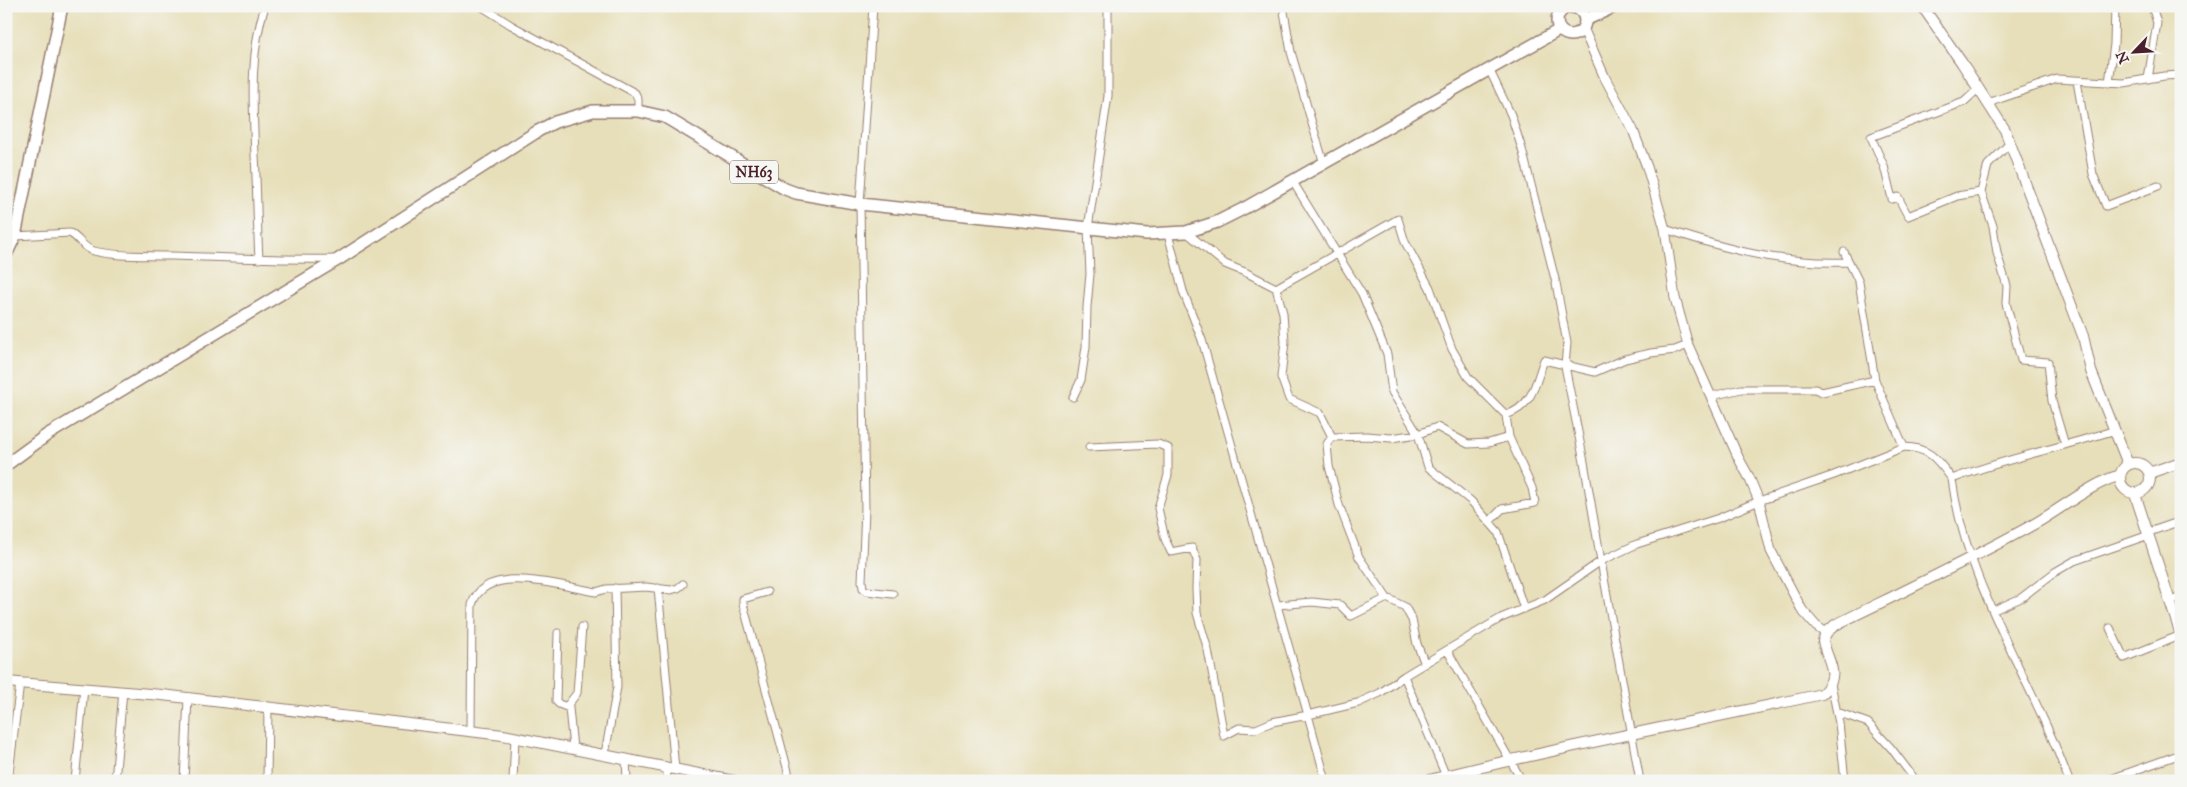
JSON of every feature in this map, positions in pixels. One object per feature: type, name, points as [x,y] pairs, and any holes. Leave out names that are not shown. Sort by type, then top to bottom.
[{"type":"main road","points":[[6,255],[15,236],[62,6]]},
{"type":"main road","points":[[1584,24],[1580,7],[1559,8],[1556,20],[1559,30],[1571,36],[1576,35],[1584,24],[1616,6]]},
{"type":"main road","points":[[1922,6],[1988,104],[2010,143],[2083,336],[2091,371],[2128,464]]},
{"type":"main road","name":"NH63","points":[[6,465],[47,435],[339,259],[538,131],[555,122],[593,111],[638,111],[665,117],[755,172],[785,189],[796,192],[860,204],[1147,234],[1168,234],[1186,232],[1217,222],[1293,182],[1559,30]]},
{"type":"main road","points":[[2149,473],[2181,462]]},
{"type":"main road","points":[[2135,494],[2147,487],[2149,473],[2143,465],[2138,463],[2128,464],[2120,471],[2119,476],[2125,490],[2135,494],[2181,635]]},
{"type":"main road","points":[[1426,781],[1447,778],[1511,759],[1632,736],[1822,694],[1831,684],[1832,667],[1823,641],[1826,633],[1835,625],[1972,557],[2037,522],[2100,484],[2119,476]]},
{"type":"main road","points":[[6,682],[123,691],[471,730],[626,758],[734,781]]},
{"type":"street","points":[[258,259],[254,58],[257,35],[265,6]]},
{"type":"street","points":[[481,6],[511,26],[635,93],[638,99],[638,111]]},
{"type":"street","points":[[873,6],[860,204],[865,508],[862,581],[863,588],[867,592],[893,594]]},
{"type":"street","points":[[1073,396],[1080,380],[1086,347],[1090,274],[1088,228],[1108,96],[1108,6]]},
{"type":"street","points":[[1283,6],[1291,52],[1324,164]]},
{"type":"street","points":[[2109,84],[2114,44],[2115,6]]},
{"type":"street","points":[[2148,79],[2157,22],[2152,6]]},
{"type":"street","points":[[1584,24],[1605,78],[1633,130],[1647,167],[1666,229],[1675,298],[1688,345],[1759,501],[1771,550],[1802,610],[1816,626],[1826,633]]},
{"type":"street","points":[[1489,69],[1511,115],[1522,149],[1556,284],[1567,344],[1565,366],[1584,462],[1640,781]]},
{"type":"street","points":[[1988,104],[2057,79],[2109,84],[2181,75]]},
{"type":"street","points":[[2077,81],[2093,174],[2106,206],[2158,186]]},
{"type":"street","points":[[1978,89],[1964,102],[1871,137],[1884,166],[1892,199],[1898,197],[1908,216],[1957,196],[1981,192]]},
{"type":"street","points":[[2010,143],[1988,165],[1981,192],[1993,226],[1997,253],[2007,286],[2006,303],[2021,360],[2048,362],[2052,401],[2064,445]]},
{"type":"street","points":[[1293,182],[1362,294],[1387,354],[1392,392],[1418,434],[1428,467],[1471,501],[1498,532],[1524,609]]},
{"type":"street","points":[[1276,288],[1398,219],[1405,242],[1430,288],[1452,349],[1468,377],[1506,415],[1509,437],[1532,488],[1535,503],[1502,509],[1489,522]]},
{"type":"street","points":[[1666,229],[1718,246],[1756,254],[1820,263],[1848,262]]},
{"type":"street","points":[[1186,232],[1225,264],[1247,272],[1276,288],[1283,313],[1284,332],[1281,377],[1289,399],[1320,413],[1332,437]]},
{"type":"street","points":[[15,236],[70,233],[77,236],[88,249],[94,252],[258,259],[339,259]]},
{"type":"street","points":[[1168,234],[1183,291],[1202,340],[1326,781]]},
{"type":"street","points":[[1844,252],[1859,282],[1875,380],[1904,447]]},
{"type":"street","points":[[1506,415],[1515,412],[1530,399],[1544,360],[1595,372],[1625,359],[1675,350],[1688,345]]},
{"type":"street","points":[[1712,396],[1741,389],[1815,389],[1822,392],[1875,380]]},
{"type":"street","points":[[1332,437],[1367,436],[1392,438],[1418,434],[1437,428],[1468,444],[1489,443],[1509,437]]},
{"type":"street","points":[[1952,479],[1997,463],[2115,430]]},
{"type":"street","points":[[1332,437],[1327,444],[1329,466],[1346,527],[1359,558],[1387,598],[1405,608],[1412,620],[1424,664]]},
{"type":"street","points":[[1089,447],[1158,444],[1168,448],[1168,475],[1158,508],[1164,539],[1171,552],[1192,548],[1197,560],[1196,588],[1198,613],[1208,650],[1224,736],[1239,728],[1256,728],[1272,722],[1358,703],[1380,693],[1404,676],[1501,618],[1545,600],[1601,561],[1638,544],[1719,518],[1759,501],[1834,475],[1904,447],[1920,448],[1937,460],[1952,479],[1955,506],[1963,537],[2069,781]]},
{"type":"street","points":[[1994,610],[2021,598],[2055,572],[2074,562],[2181,521]]},
{"type":"street","points":[[471,730],[472,604],[475,596],[485,586],[500,580],[519,579],[596,592],[615,588],[658,588],[671,590],[683,584]]},
{"type":"street","points":[[605,754],[617,687],[615,588]]},
{"type":"street","points":[[658,588],[670,768],[667,781]]},
{"type":"street","points":[[767,592],[743,599],[743,604],[788,771],[788,781]]},
{"type":"street","points":[[2170,603],[2181,596]]},
{"type":"street","points":[[1278,605],[1312,602],[1340,605],[1351,616],[1387,598]]},
{"type":"street","points":[[567,706],[577,693],[582,627]]},
{"type":"street","points":[[2110,628],[2124,658],[2181,635]]},
{"type":"street","points":[[558,633],[556,701],[567,706]]},
{"type":"street","points":[[1447,650],[1522,781]]},
{"type":"street","points":[[1404,676],[1447,778]]},
{"type":"street","points":[[8,781],[20,683]]},
{"type":"street","points":[[1831,684],[1837,712],[1845,781]]},
{"type":"street","points":[[75,781],[84,688]]},
{"type":"street","points":[[115,781],[123,691]]},
{"type":"street","points":[[184,781],[188,698]]},
{"type":"street","points":[[567,706],[569,708],[573,748]]},
{"type":"street","points":[[267,781],[268,707]]},
{"type":"street","points":[[1837,712],[1868,723],[1891,748],[1916,781]]},
{"type":"street","points":[[513,781],[515,737]]},
{"type":"street","points":[[2104,781],[2181,754]]},
{"type":"street","points":[[626,758],[627,781]]}]
